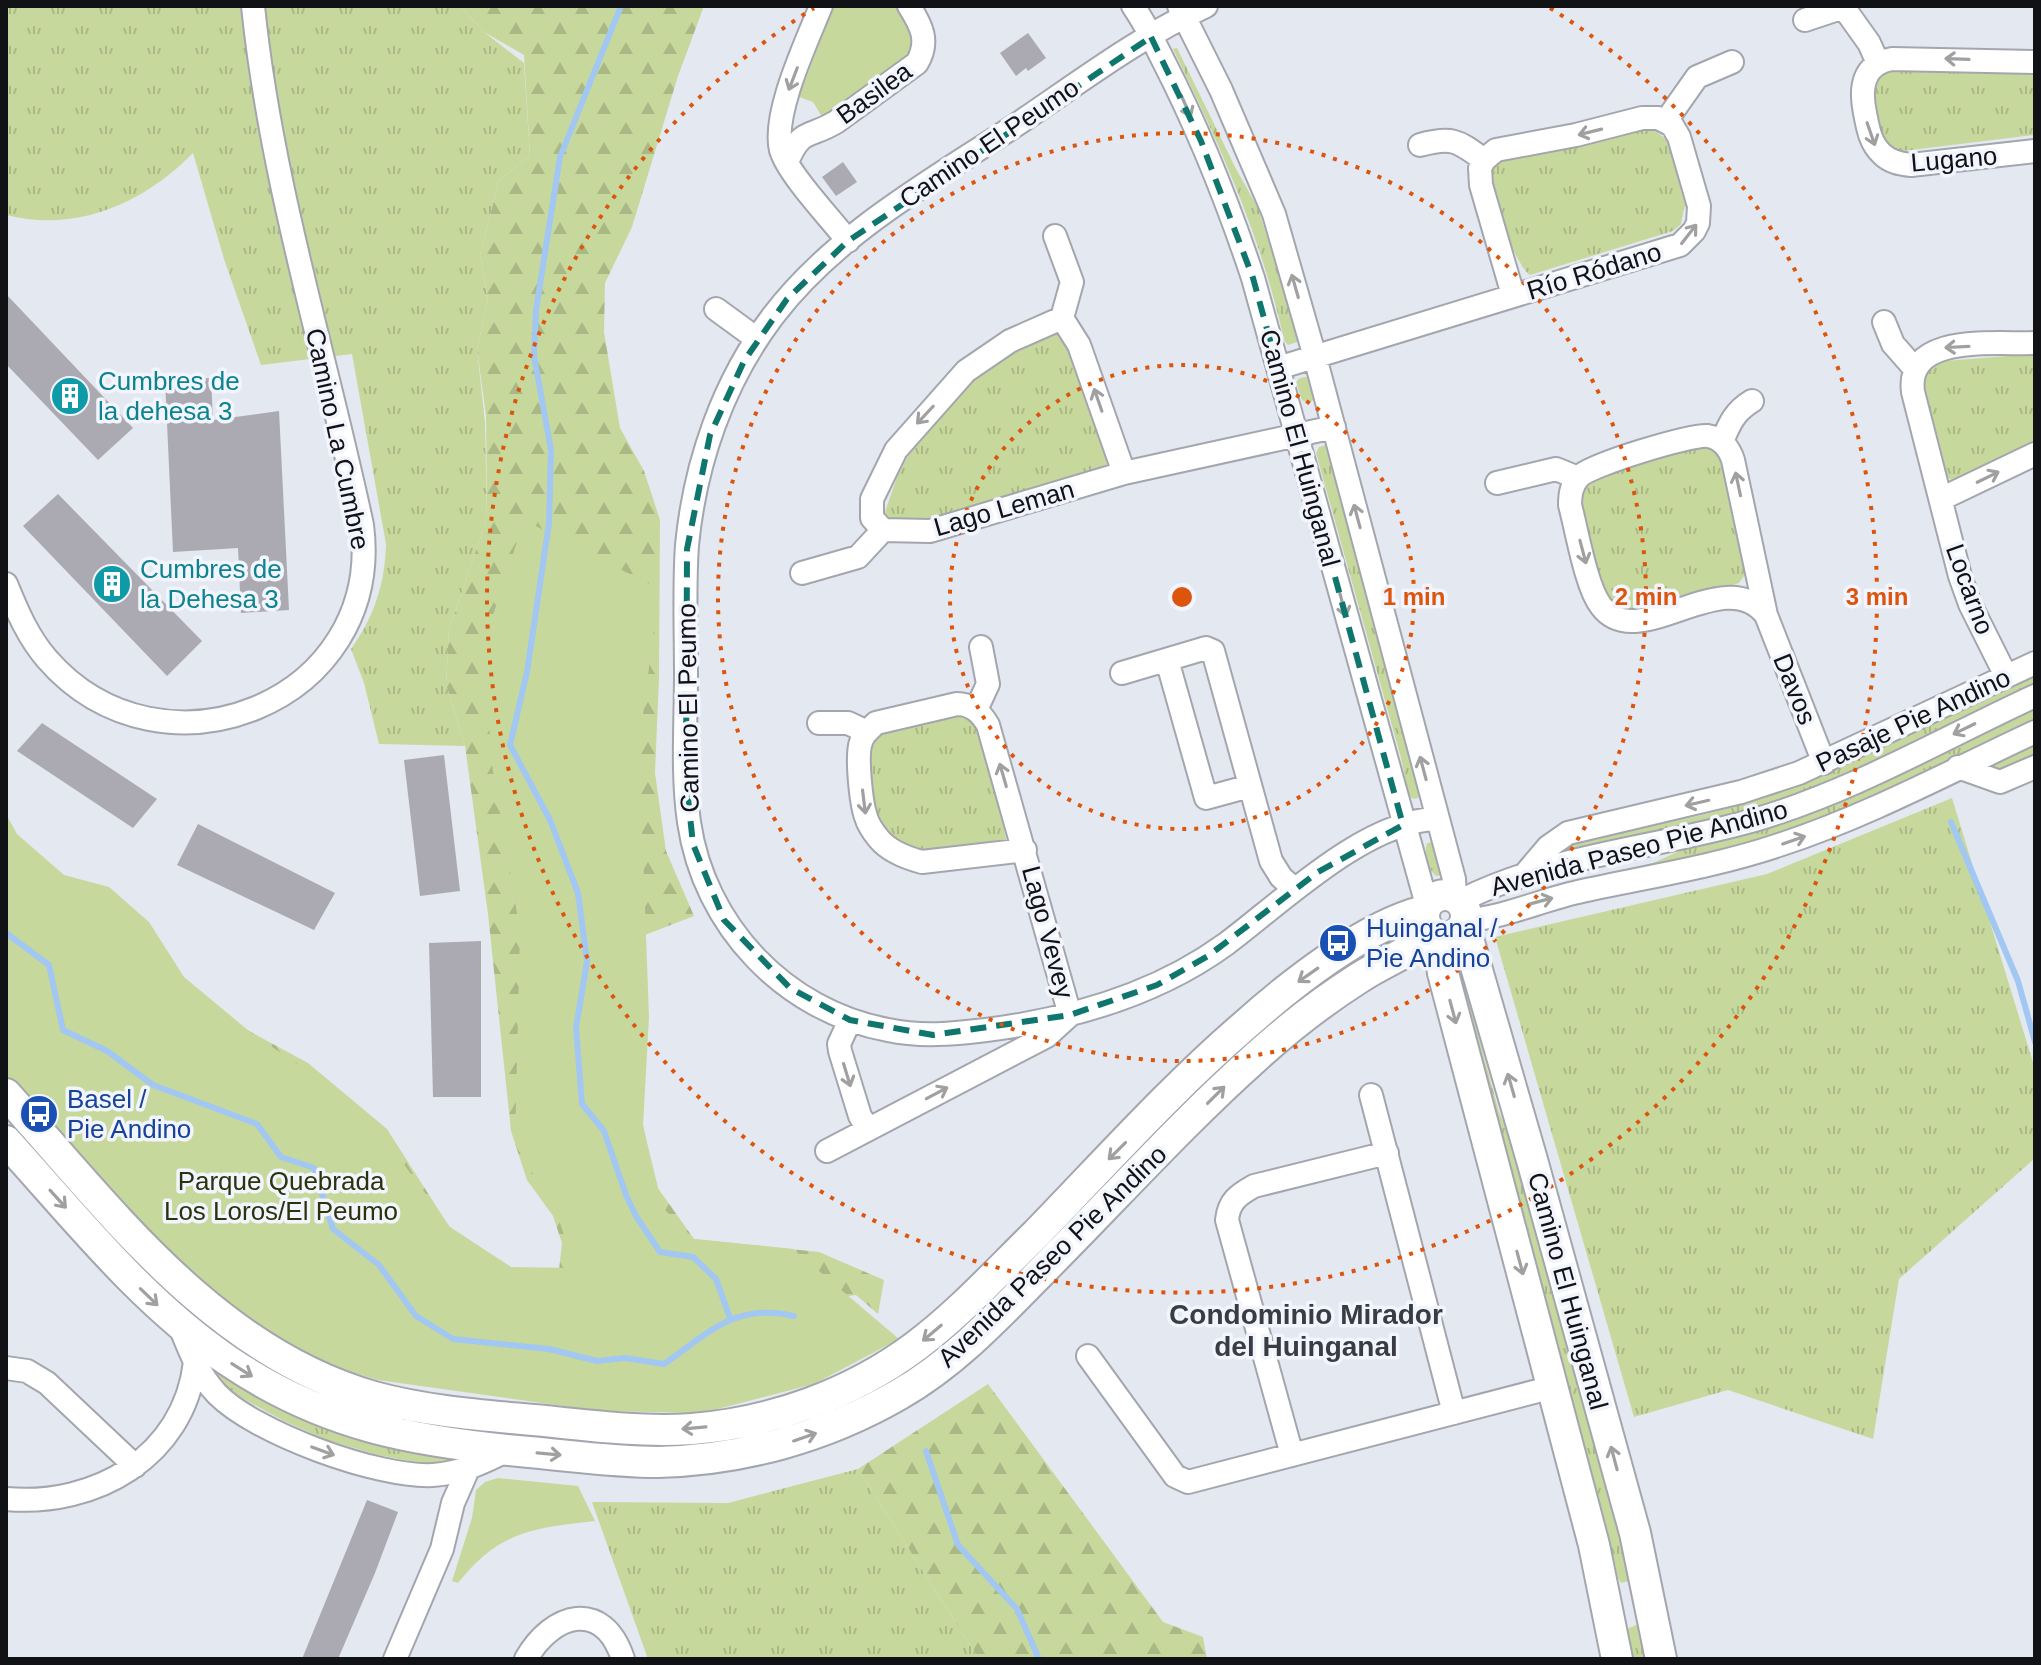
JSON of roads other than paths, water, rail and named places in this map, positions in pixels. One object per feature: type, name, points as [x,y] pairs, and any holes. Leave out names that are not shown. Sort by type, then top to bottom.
[{"type":"street","name":"Camino La Cumbre","points":[[6,584],[33,640],[63,675],[107,705],[165,722],[222,720],[270,702],[309,675],[330,652],[349,621],[363,580],[362,525],[284,193],[258,55],[253,6]]},
{"type":"street","points":[[821,6],[785,100],[780,139],[787,162],[848,241]]},
{"type":"street","name":"Basilea","points":[[787,162],[799,139],[836,122],[917,63],[923,51],[924,35],[909,6]]},
{"type":"street","name":"Camino El Huinganal","points":[[1133,6],[1177,87],[1227,202],[1253,278],[1403,825],[1446,916],[1606,1429],[1635,1533],[1661,1659]]},
{"type":"street","name":"Camino El Peumo","points":[[1206,6],[1182,11],[1151,37],[892,208],[804,280],[757,339],[732,384],[710,435],[690,522],[686,576],[686,779],[689,823],[706,885],[736,937],[790,988],[850,1020],[888,1030],[933,1035],[1006,1027],[1070,1015],[1129,997],[1185,971],[1343,856],[1403,825],[1436,819]]},
{"type":"street","points":[[1805,20],[1845,7],[1878,63],[1911,58],[2035,62]]},
{"type":"street","name":"Camino El Huinganal","points":[[1182,11],[1274,214],[1454,879],[1446,916],[1443,973],[1594,1545],[1617,1659]]},
{"type":"street","points":[[1420,145],[1451,140],[1484,160],[1503,147],[1576,135],[1642,118],[1666,121],[1697,77],[1732,62]]},
{"type":"street","name":"Lugano","points":[[1878,63],[1864,80],[1862,97],[1871,139],[1880,153],[1894,162],[1911,165],[2035,151]]},
{"type":"street","name":"Río Ródano","points":[[1278,368],[1670,249],[1688,239],[1698,223],[1699,206],[1683,146],[1676,131],[1666,121]]},
{"type":"street","name":"Río Ródano","points":[[1484,160],[1479,177],[1513,295]]},
{"type":"street","points":[[1055,236],[1072,282],[1062,318],[1079,345],[1124,473]]},
{"type":"street","points":[[716,309],[757,339]]},
{"type":"street","points":[[802,573],[858,557],[883,530],[872,518],[872,499],[896,450],[966,371],[1010,341],[1062,318]]},
{"type":"street","points":[[1884,322],[1893,344],[1915,369],[1925,356],[1943,347],[2035,343]]},
{"type":"street","name":"Locarno","points":[[1915,369],[1913,392],[1967,596],[2006,676]]},
{"type":"street","points":[[1752,401],[1731,420],[1722,442],[1707,436],[1691,437],[1594,467],[1578,478],[1570,495],[1570,505],[1594,594],[1614,617],[1634,621],[1731,596],[1746,585],[1755,560]]},
{"type":"street","name":"Lago Leman","points":[[883,530],[930,531],[1124,473],[1334,427]]},
{"type":"street","name":"Davos","points":[[1722,442],[1733,460],[1766,615],[1824,763]]},
{"type":"street","points":[[1941,499],[2035,454]]},
{"type":"street","points":[[1497,483],[1556,469],[1578,478]]},
{"type":"street","points":[[1731,596],[1748,599],[1766,615]]},
{"type":"street","points":[[819,723],[848,723],[867,732],[876,723],[957,704],[966,704],[976,710],[988,684],[981,647]]},
{"type":"street","points":[[1122,673],[1206,648],[1213,651],[1271,861],[1281,877],[1294,889]]},
{"type":"street","points":[[1167,660],[1206,798],[1250,786]]},
{"type":"street","name":"Pasaje Pie Andino","points":[[1526,873],[1548,847],[1568,833],[1741,792],[1824,763],[2035,663]]},
{"type":"street","name":"Avenida Paseo Pie Andino","points":[[6,1141],[139,1288],[179,1324],[257,1379],[337,1417],[416,1439],[627,1461],[729,1456],[776,1446],[821,1431],[900,1394],[944,1363],[990,1323],[1255,1057],[1331,996],[1490,886],[1526,873],[1724,828],[1795,806],[1871,775],[2035,696]]},
{"type":"street","name":"Lago Vevey","points":[[976,710],[988,725],[1070,1015]]},
{"type":"street","name":"Lago Vevey","points":[[867,732],[858,755],[864,807],[866,818],[880,841],[907,858],[922,862],[1025,850]]},
{"type":"street","name":"Avenida Paseo Pie Andino","points":[[6,1094],[175,1278],[240,1330],[304,1369],[372,1396],[438,1410],[633,1430],[696,1429],[754,1419],[807,1404],[860,1381],[914,1348],[972,1298],[1209,1059],[1264,1008],[1354,945],[1405,917],[1488,918],[1575,893],[1693,868],[1778,845],[1868,811],[2035,732]]},
{"type":"street","points":[[1958,767],[2000,782],[2035,767]]},
{"type":"street","name":"Camino El Peumo","points":[[827,1151],[1047,1036],[1070,1015]]},
{"type":"street","points":[[850,1020],[839,1044],[840,1051],[860,1116],[868,1129]]},
{"type":"street","points":[[1371,1095],[1454,1413]]},
{"type":"street","points":[[1292,1455],[1227,1220],[1228,1207],[1241,1193],[1254,1186],[1387,1153]]},
{"type":"street","points":[[179,1324],[195,1362],[209,1385],[228,1404],[316,1449],[424,1478],[438,1489],[450,1514]]},
{"type":"street","points":[[1088,1356],[1175,1476],[1188,1482],[1553,1387]]},
{"type":"street","points":[[6,1499],[47,1500],[83,1492],[135,1466],[159,1444],[179,1419],[195,1362]]},
{"type":"street","points":[[6,1368],[37,1375],[135,1466]]},
{"type":"street","points":[[179,1419],[211,1405],[228,1404]]},
{"type":"street","points":[[415,1475],[468,1469],[508,1450]]},
{"type":"street","points":[[395,1659],[442,1549],[456,1491],[468,1469]]},
{"type":"street","points":[[1608,1610],[1649,1597]]},
{"type":"street","points":[[526,1659],[540,1638],[553,1626],[583,1618],[601,1624],[608,1631],[623,1659]]},
{"type":"waterway","points":[[621,6],[560,157],[536,310],[534,356],[551,450],[549,523],[527,672],[510,745],[550,820],[578,893],[587,961],[576,1028],[582,1104],[604,1131],[626,1195],[660,1252],[693,1257],[716,1279],[730,1318]]},
{"type":"waterway","points":[[1951,822],[2018,981],[2035,1042]]},
{"type":"waterway","points":[[6,933],[49,965],[63,1030],[107,1051],[153,1085],[257,1124],[281,1157],[314,1168],[333,1229],[379,1265],[416,1316],[453,1339],[549,1349],[597,1361],[625,1358],[664,1364],[709,1331],[739,1317],[755,1313],[794,1316]]},
{"type":"waterway","points":[[926,1451],[958,1545],[1017,1609],[1039,1659]]},
{"type":"place","name":"Cumbres de la dehesa 3","points":[[70,396]]},
{"type":"place","name":"Cumbres de la Dehesa 3","points":[[112,584]]},
{"type":"place","name":"Huinganal / Pie Andino","points":[[1338,943]]},
{"type":"place","name":"Basel / Pie Andino","points":[[39,1114]]},
{"type":"district","name":"Condominio Mirador del Huinganal","points":[[1306,1330]]},
{"type":"park label","name":"Parque Quebrada Los Loros/El Peumo","points":[[281,1196]]}]
